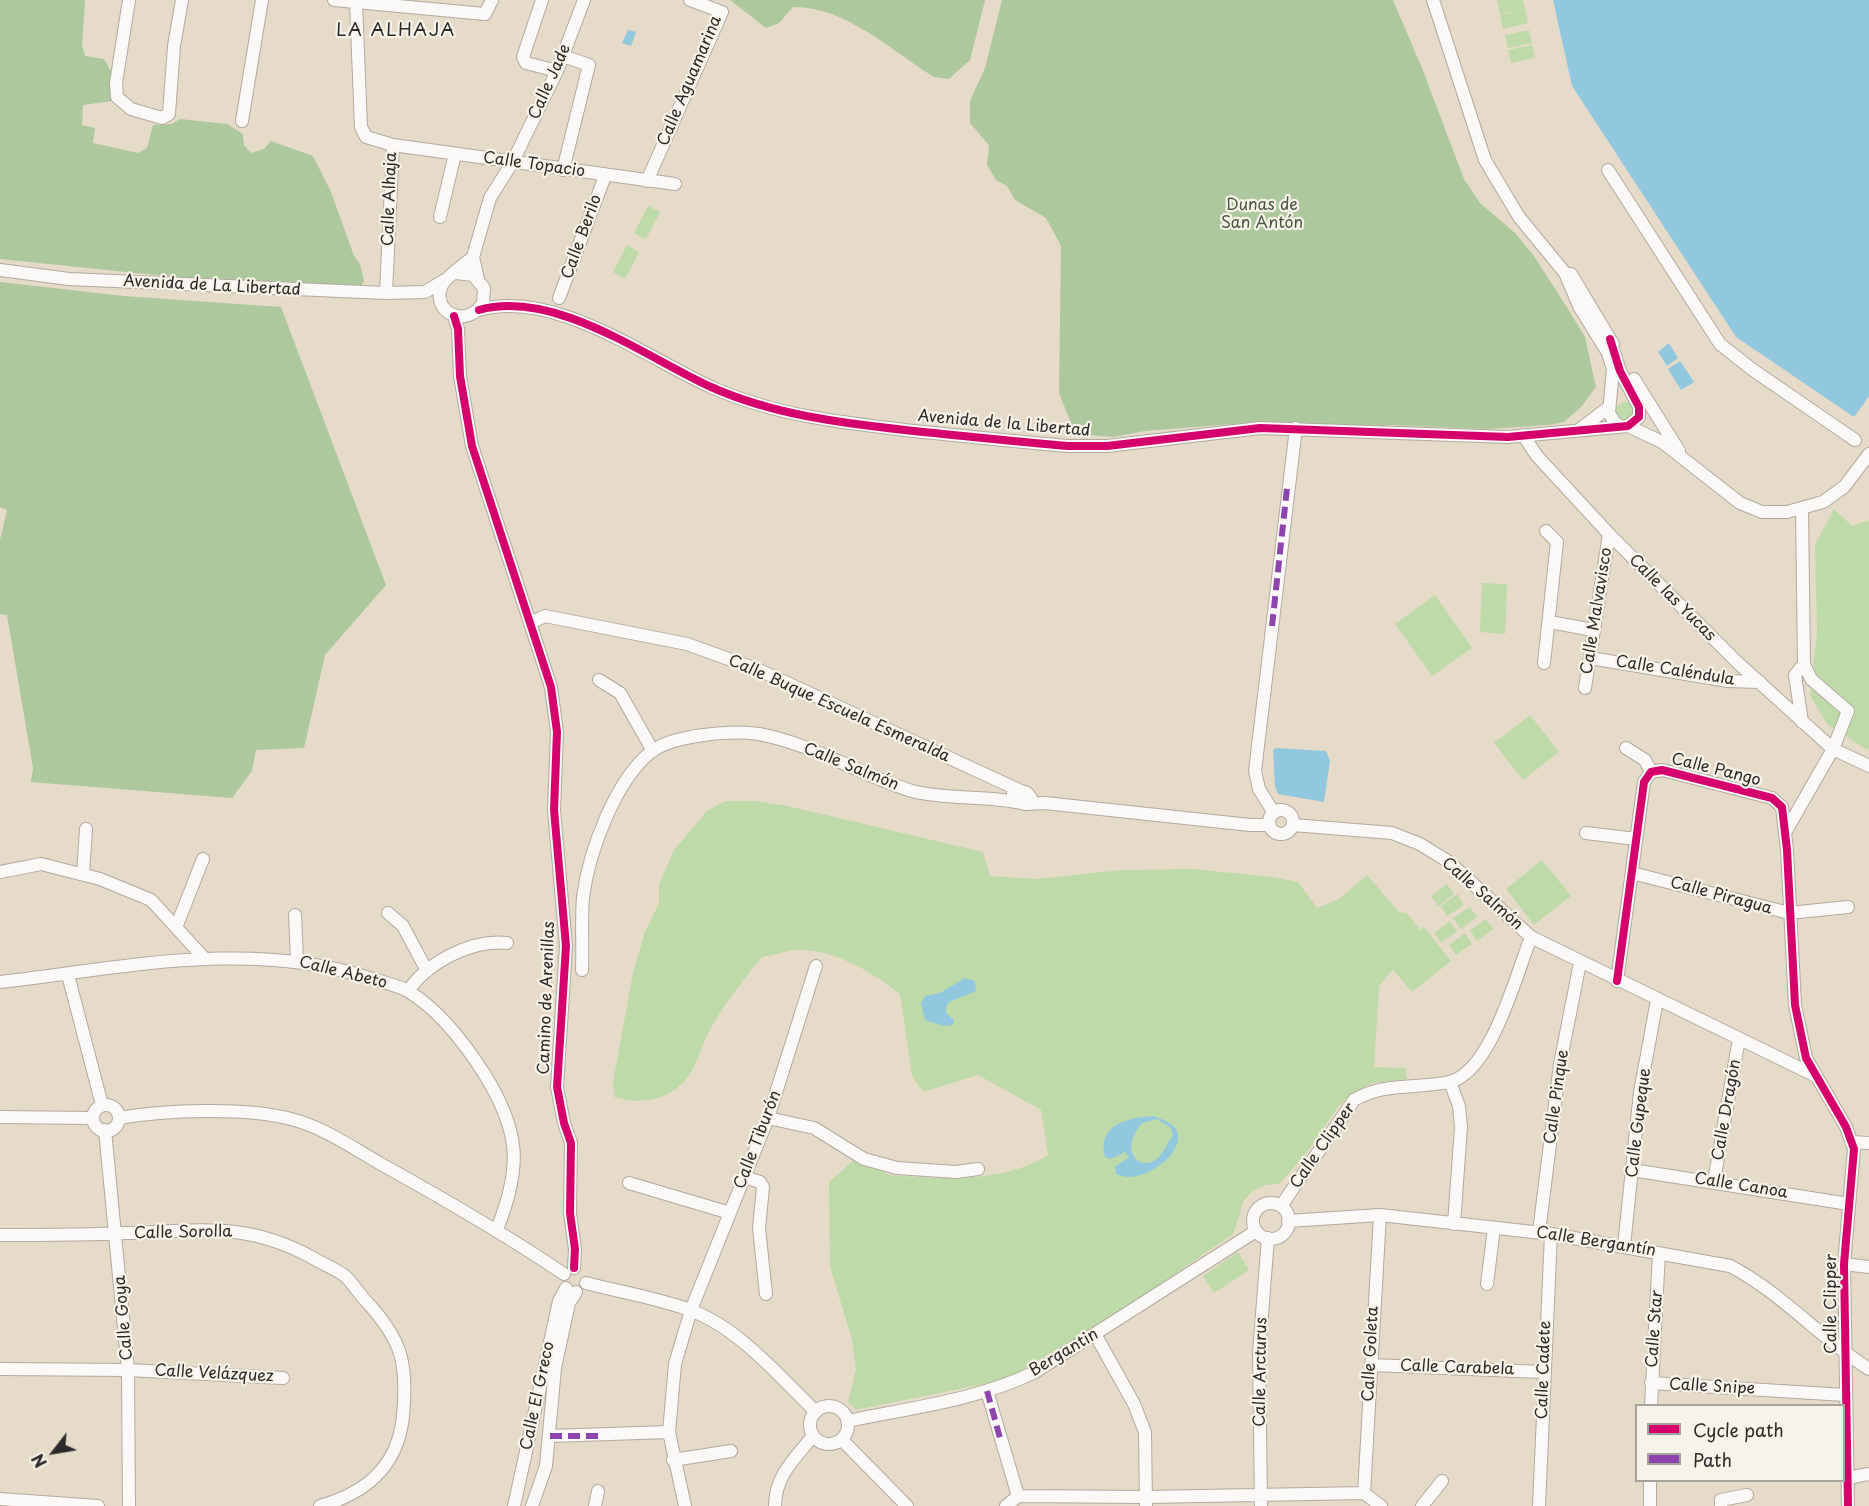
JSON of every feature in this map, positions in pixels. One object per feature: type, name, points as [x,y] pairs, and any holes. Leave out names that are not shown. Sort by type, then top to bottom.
[{"type":"street","points":[[129,0],[116,84],[117,97],[131,109],[162,118],[169,114],[174,46],[182,0]]},
{"type":"street","points":[[242,121],[262,0]]},
{"type":"street","points":[[345,1],[422,5],[485,15],[492,0]]},
{"type":"street","points":[[542,0],[523,57],[526,63],[557,71]]},
{"type":"street","name":"Calle Jade","points":[[473,256],[490,198],[512,163],[557,71],[584,0]]},
{"type":"street","name":"Calle Aguamarina","points":[[647,181],[722,12],[690,0]]},
{"type":"street","points":[[1433,0],[1485,160],[1519,217],[1575,278],[1685,459]]},
{"type":"street","name":"Calle Alhaja","points":[[345,1],[361,127],[366,137],[393,145],[386,293]]},
{"type":"street","points":[[563,56],[589,65],[563,170]]},
{"type":"street","name":"Calle Topacio","points":[[393,145],[675,184]]},
{"type":"street","points":[[440,217],[455,154]]},
{"type":"street","points":[[1608,170],[1720,344],[1753,370],[1855,440]]},
{"type":"street","name":"Calle Berilo","points":[[559,298],[605,176]]},
{"type":"street","points":[[1551,253],[1565,273],[1579,306],[1611,360],[1611,419],[1650,435],[1685,459],[1714,484],[1750,508],[1762,512],[1787,512],[1823,502],[1844,487],[1869,454]]},
{"type":"street","points":[[425,292],[442,304],[458,320],[479,310],[483,303],[481,283],[473,256],[456,273],[445,280],[440,292],[442,304]]},
{"type":"street","name":"Avenida de La Libertad","points":[[0,270],[69,279],[386,293],[425,292],[445,280]]},
{"type":"street","points":[[456,273],[468,273],[481,283]]},
{"type":"street","name":"Avenida de la Libertad","points":[[481,283],[506,305]]},
{"type":"street","name":"Avenida de la Libertad","points":[[479,310],[506,305],[559,315],[597,328],[733,396],[782,412],[834,422],[1068,446],[1107,446],[1237,429],[1296,428],[1523,435],[1624,426]]},
{"type":"street","name":"Camino de Arenillas","points":[[458,320],[460,376],[472,446],[532,622],[551,687],[557,732],[554,810],[566,946],[557,1087],[564,1123],[571,1143],[570,1213],[575,1249],[569,1271],[571,1290]]},
{"type":"street","points":[[1610,339],[1620,371],[1638,404],[1659,434],[1677,448]]},
{"type":"street","points":[[1580,429],[1610,406],[1619,396],[1631,397],[1638,404],[1639,417],[1624,426]]},
{"type":"street","points":[[1272,819],[1281,810],[1289,813],[1293,825],[1289,832],[1281,834],[1274,831],[1255,771],[1287,488],[1296,428]]},
{"type":"street","name":"Calle las Yucas","points":[[1523,435],[1537,456],[1609,534],[1738,663],[1833,748],[1869,766]]},
{"type":"street","points":[[1786,831],[1833,748],[1848,711],[1811,680],[1804,664],[1802,509]]},
{"type":"street","points":[[1544,663],[1557,542],[1546,531]]},
{"type":"street","name":"Calle Malvavisco","points":[[1585,688],[1609,534]]},
{"type":"street","name":"Calle Buque Escuela Esmeralda","points":[[532,622],[545,616],[687,644],[759,670],[1016,795],[1045,803],[1250,825],[1272,819]]},
{"type":"street","points":[[1550,622],[1593,630]]},
{"type":"street","name":"Calle Caléndula","points":[[1590,658],[1728,681],[1760,682]]},
{"type":"street","points":[[1802,722],[1795,675],[1804,664]]},
{"type":"street","points":[[582,970],[584,897],[593,850],[614,801],[653,751],[620,693],[599,680]]},
{"type":"street","name":"Calle Salmón","points":[[653,751],[686,739],[728,731],[760,734],[814,750],[881,781],[916,792],[1016,795]]},
{"type":"street","points":[[1626,748],[1645,760],[1651,772]]},
{"type":"street","name":"Calle Pango","points":[[1617,981],[1644,782],[1651,772],[1662,770],[1772,798],[1782,807],[1786,831],[1795,1005],[1806,1058],[1816,1076]]},
{"type":"street","name":"Calle Salmón","points":[[1293,825],[1392,833],[1419,844],[1449,862],[1531,937]]},
{"type":"street","points":[[83,874],[86,830]]},
{"type":"street","points":[[1586,833],[1636,839]]},
{"type":"street","points":[[177,925],[203,859]]},
{"type":"street","points":[[0,872],[40,864],[100,879],[151,900],[177,925],[204,958]]},
{"type":"street","name":"Calle Piragua","points":[[1632,873],[1789,913],[1848,907]]},
{"type":"street","points":[[388,913],[403,926],[427,971]]},
{"type":"street","points":[[295,915],[297,960]]},
{"type":"street","points":[[1531,937],[1580,963],[1816,1076]]},
{"type":"street","name":"Calle Clipper","points":[[1281,1206],[1354,1100],[1369,1091],[1392,1086],[1450,1082],[1475,1066],[1487,1048],[1531,937]]},
{"type":"street","points":[[408,991],[438,963],[489,941],[507,943]]},
{"type":"street","name":"Calle Abeto","points":[[0,982],[204,958],[297,960],[355,974],[408,991],[442,1020],[479,1066],[502,1103],[512,1135],[515,1173],[512,1194],[498,1229]]},
{"type":"street","name":"Calle Pinque","points":[[1545,1233],[1560,1064],[1580,963]]},
{"type":"street","name":"Calle Tiburón","points":[[685,1506],[673,1460],[669,1432],[675,1364],[691,1310],[768,1118],[816,966]]},
{"type":"street","points":[[68,975],[102,1105]]},
{"type":"street","name":"Calle Gupeque","points":[[1624,1246],[1640,1092],[1657,1000]]},
{"type":"street","name":"Calle Dragón","points":[[1714,1181],[1739,1039]]},
{"type":"street","name":"Calle Clipper","points":[[1816,1076],[1846,1127],[1854,1149],[1844,1264],[1848,1506]]},
{"type":"street","points":[[1450,1082],[1459,1106],[1461,1127],[1454,1224]]},
{"type":"street","points":[[102,1105],[96,1110],[93,1118],[95,1125],[105,1130],[113,1128],[119,1118]]},
{"type":"street","points":[[102,1105],[114,1108],[119,1118]]},
{"type":"street","points":[[119,1118],[205,1112],[246,1113],[292,1119],[336,1139],[569,1271],[584,1272],[586,1283],[582,1289],[571,1290],[555,1368],[546,1466],[532,1506]]},
{"type":"street","points":[[0,1117],[93,1118]]},
{"type":"street","points":[[768,1118],[814,1128],[864,1159],[897,1168],[956,1172],[978,1169]]},
{"type":"street","name":"Calle Goya","points":[[105,1130],[117,1234],[128,1370],[129,1506]]},
{"type":"street","points":[[1851,1142],[1869,1143]]},
{"type":"street","name":"Calle Canoa","points":[[1632,1170],[1714,1181],[1849,1204]]},
{"type":"street","points":[[744,1177],[760,1182],[763,1187],[759,1228],[766,1294]]},
{"type":"street","points":[[629,1184],[730,1213]]},
{"type":"street","points":[[1270,1203],[1281,1206],[1288,1221],[1287,1227],[1280,1236],[1269,1238],[1256,1231],[1253,1221],[1260,1206],[1270,1203]]},
{"type":"street","name":"Calle Bergantín","points":[[1288,1221],[1380,1215],[1545,1233],[1730,1266],[1755,1280],[1845,1354],[1869,1369]]},
{"type":"street","name":"Calle Goleta","points":[[1364,1493],[1380,1215]]},
{"type":"street","points":[[1487,1284],[1494,1228]]},
{"type":"street","name":"Calle Sorolla","points":[[0,1235],[117,1234],[211,1229],[246,1233],[285,1243],[344,1276],[386,1322],[398,1345],[405,1374],[402,1424],[398,1441],[379,1474],[346,1498],[320,1506]]},
{"type":"street","name":"Bergantin","points":[[848,1421],[987,1391],[1035,1372],[1256,1231]]},
{"type":"street","name":"Calle Cadete","points":[[1539,1506],[1545,1233]]},
{"type":"street","name":"Calle Arcturus","points":[[1261,1500],[1259,1353],[1269,1238]]},
{"type":"street","name":"Calle Star","points":[[1651,1404],[1659,1253]]},
{"type":"street","points":[[1844,1264],[1869,1267]]},
{"type":"street","points":[[586,1283],[691,1310],[719,1325],[758,1356],[816,1412]]},
{"type":"street","name":"Calle El Greco","points":[[514,1506],[559,1301],[571,1290]]},
{"type":"street","points":[[1095,1334],[1134,1404],[1145,1432],[1146,1502]]},
{"type":"street","name":"Calle Carabela","points":[[1371,1365],[1543,1372]]},
{"type":"street","name":"Calle Velázquez","points":[[0,1368],[128,1370],[283,1378]]},
{"type":"street","name":"Calle Snipe","points":[[1651,1383],[1845,1395]]},
{"type":"street","points":[[987,1391],[1018,1496]]},
{"type":"street","points":[[831,1406],[845,1414],[848,1421],[849,1428],[842,1440],[824,1444],[813,1436],[810,1423],[816,1412],[831,1406]]},
{"type":"street","points":[[550,1436],[669,1432]]},
{"type":"street","points":[[775,1506],[776,1492],[785,1469],[813,1436]]},
{"type":"street","points":[[842,1440],[907,1506]]},
{"type":"street","points":[[673,1460],[731,1451]]},
{"type":"street","points":[[1847,1478],[1869,1474]]},
{"type":"street","points":[[1422,1506],[1442,1481]]},
{"type":"street","points":[[1650,1482],[1650,1506]]},
{"type":"street","points":[[595,1506],[598,1491]]},
{"type":"street","points":[[1006,1506],[1018,1496],[1146,1502],[1261,1500],[1364,1493],[1381,1506]]},
{"type":"street","points":[[1721,1506],[1721,1500],[1747,1496]]},
{"type":"street","points":[[0,1499],[98,1506]]},
{"type":"green space","points":[[0,0],[85,0],[82,45],[85,56],[104,59],[112,73],[112,101],[83,105],[82,125],[95,128],[93,143],[138,153],[147,148],[153,125],[172,124],[180,119],[227,124],[243,134],[244,145],[251,153],[264,149],[271,141],[313,156],[331,192],[354,256],[360,264],[364,281],[360,287],[223,282],[0,259]]},
{"type":"green space","points":[[730,0],[985,0],[970,60],[949,79],[934,77],[867,32],[831,14],[793,7],[779,23],[766,28]]},
{"type":"green space","name":"Dunas de San Antón","points":[[1002,0],[1393,0],[1422,68],[1464,179],[1480,203],[1515,233],[1534,256],[1568,309],[1585,337],[1596,387],[1581,407],[1564,422],[1549,425],[1487,429],[1389,425],[1372,429],[1246,423],[1145,431],[1113,437],[1089,435],[1073,428],[1059,393],[1061,246],[1046,218],[1015,200],[1007,186],[996,180],[987,165],[989,145],[970,123],[970,101],[985,68]]},
{"type":"green space","points":[[1497,0],[1523,0],[1528,23],[1503,29],[1500,15],[1521,10],[1500,14]]},
{"type":"green space","points":[[1529,30],[1532,43],[1508,48],[1505,35]]},
{"type":"green space","points":[[1532,45],[1535,58],[1511,63],[1508,50]]},
{"type":"green space","points":[[648,206],[660,212],[646,239],[634,233]]},
{"type":"green space","points":[[627,245],[639,252],[625,279],[613,272]]},
{"type":"green space","points":[[0,282],[124,296],[281,307],[386,585],[325,655],[304,748],[256,750],[252,771],[232,798],[31,782],[33,768],[7,615],[0,614],[0,540],[7,510],[0,507]]},
{"type":"green space","points":[[1621,402],[1629,402],[1634,407],[1632,418],[1621,420],[1616,415],[1616,407]]},
{"type":"green space","points":[[1834,509],[1852,526],[1869,520],[1869,751],[1827,724],[1810,695],[1817,632],[1815,545]]},
{"type":"green space","points":[[1482,583],[1507,584],[1505,634],[1480,632]]},
{"type":"green space","points":[[1435,595],[1472,648],[1432,676],[1395,624]]},
{"type":"green space","points":[[1530,715],[1559,752],[1523,780],[1494,743]]},
{"type":"green space","points":[[725,801],[754,801],[788,806],[983,852],[990,876],[1037,879],[1121,870],[1193,869],[1273,877],[1298,882],[1317,908],[1339,899],[1367,875],[1399,912],[1407,913],[1420,930],[1424,927],[1451,961],[1412,992],[1393,970],[1379,986],[1374,1067],[1406,1068],[1407,1079],[1373,1083],[1356,1091],[1341,1103],[1304,1156],[1279,1184],[1265,1185],[1253,1191],[1244,1200],[1233,1234],[1134,1302],[1016,1374],[999,1381],[856,1410],[848,1402],[856,1369],[852,1339],[830,1267],[829,1182],[854,1160],[888,1175],[949,1178],[1011,1171],[1048,1155],[1041,1110],[978,1075],[923,1092],[912,1076],[900,994],[843,959],[803,950],[762,957],[720,1013],[708,1033],[691,1072],[676,1089],[647,1100],[625,1100],[614,1097],[613,1082],[633,973],[645,932],[659,903],[659,884],[674,850],[707,811]]},
{"type":"green space","points":[[1542,860],[1571,896],[1534,925],[1506,889]]},
{"type":"green space","points":[[1447,884],[1454,894],[1438,906],[1431,896]]},
{"type":"green space","points":[[1457,894],[1464,905],[1447,916],[1440,906]]},
{"type":"green space","points":[[1470,907],[1477,917],[1461,929],[1453,918]]},
{"type":"green space","points":[[1486,919],[1493,929],[1477,941],[1470,930]]},
{"type":"green space","points":[[1450,921],[1457,931],[1441,943],[1434,933]]},
{"type":"green space","points":[[1465,933],[1472,944],[1456,955],[1449,945]]},
{"type":"green space","points":[[1238,1252],[1249,1270],[1214,1293],[1203,1276]]},
{"type":"water","points":[[1553,0],[1869,0],[1869,396],[1854,417],[1736,337],[1572,86]]},
{"type":"water","points":[[628,30],[636,32],[631,46],[622,43]]},
{"type":"water","points":[[1669,343],[1678,358],[1667,366],[1658,352]]},
{"type":"water","points":[[1680,361],[1694,382],[1681,390],[1668,369]]},
{"type":"water","points":[[1276,748],[1326,751],[1330,761],[1324,802],[1278,794],[1275,786],[1273,750]]},
{"type":"water","points":[[965,978],[975,981],[976,991],[949,1002],[946,1013],[954,1020],[953,1025],[944,1026],[925,1020],[921,1003],[925,996],[940,993]]},
{"type":"water","points":[[1154,1116],[1175,1128],[1178,1137],[1176,1146],[1161,1164],[1150,1171],[1138,1176],[1127,1177],[1116,1174],[1115,1167],[1129,1157],[1125,1152],[1111,1159],[1105,1157],[1105,1137],[1116,1125],[1125,1121]],"holes":[[[1157,1119],[1171,1128],[1173,1135],[1156,1160],[1146,1163],[1139,1162],[1135,1158],[1131,1148],[1132,1142],[1142,1123]]]},
{"type":"marked path","points":[[1272,626],[1287,488]]},
{"type":"marked path","points":[[987,1391],[1000,1438]]},
{"type":"marked path","points":[[550,1436],[599,1436]]},
{"type":"cycle path","points":[[479,310],[508,306],[538,309],[568,317],[599,329],[711,387],[785,412],[888,428],[1068,446],[1107,446],[1260,428],[1508,437],[1628,426],[1639,417],[1639,407],[1620,371],[1610,339]]},
{"type":"cycle path","points":[[454,316],[458,329],[460,376],[472,446],[551,687],[557,732],[554,810],[566,946],[557,1087],[564,1123],[571,1143],[570,1213],[575,1249],[574,1268]]},
{"type":"cycle path","points":[[1617,981],[1644,782],[1651,772],[1662,770],[1772,798],[1782,807],[1787,850],[1795,1005],[1806,1058],[1846,1127],[1854,1149],[1844,1264],[1848,1506]]},
{"type":"district","name":"LA ALHAJA","points":[[396,31]]}]
